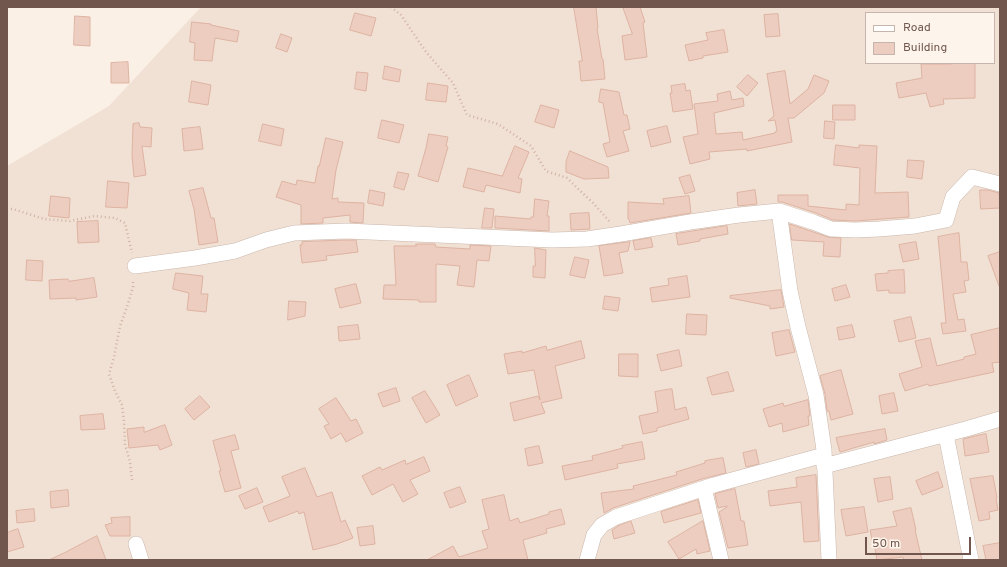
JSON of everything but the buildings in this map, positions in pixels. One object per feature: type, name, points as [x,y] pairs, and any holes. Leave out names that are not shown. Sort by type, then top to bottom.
[{"type":"street","points":[[135,266],[235,251],[266,240],[294,233],[346,231],[552,240],[587,239],[739,215],[779,212],[814,222],[830,229],[855,230],[915,226],[946,220],[953,197],[972,177],[1000,184]]},
{"type":"street","points":[[779,212],[790,291],[816,395],[824,461],[829,560]]},
{"type":"street","points":[[587,560],[594,535],[602,525],[616,517],[704,488],[946,434],[1000,419]]},
{"type":"street","points":[[946,434],[971,560]]},
{"type":"street","points":[[704,488],[721,560]]},
{"type":"street","points":[[136,544],[140,560]]},
{"type":"path","points":[[392,7],[401,15],[426,52],[453,83],[467,115],[498,124],[531,146],[546,171],[567,178],[622,234]]},
{"type":"path","points":[[7,209],[13,209],[44,219],[70,221],[94,216],[115,218],[125,223],[135,266],[132,288],[120,326],[109,374],[122,405],[125,444],[130,462],[132,480]]},
{"type":"shaded area","points":[[201,7],[1000,7],[1000,560],[7,560],[7,166],[109,106]]}]
